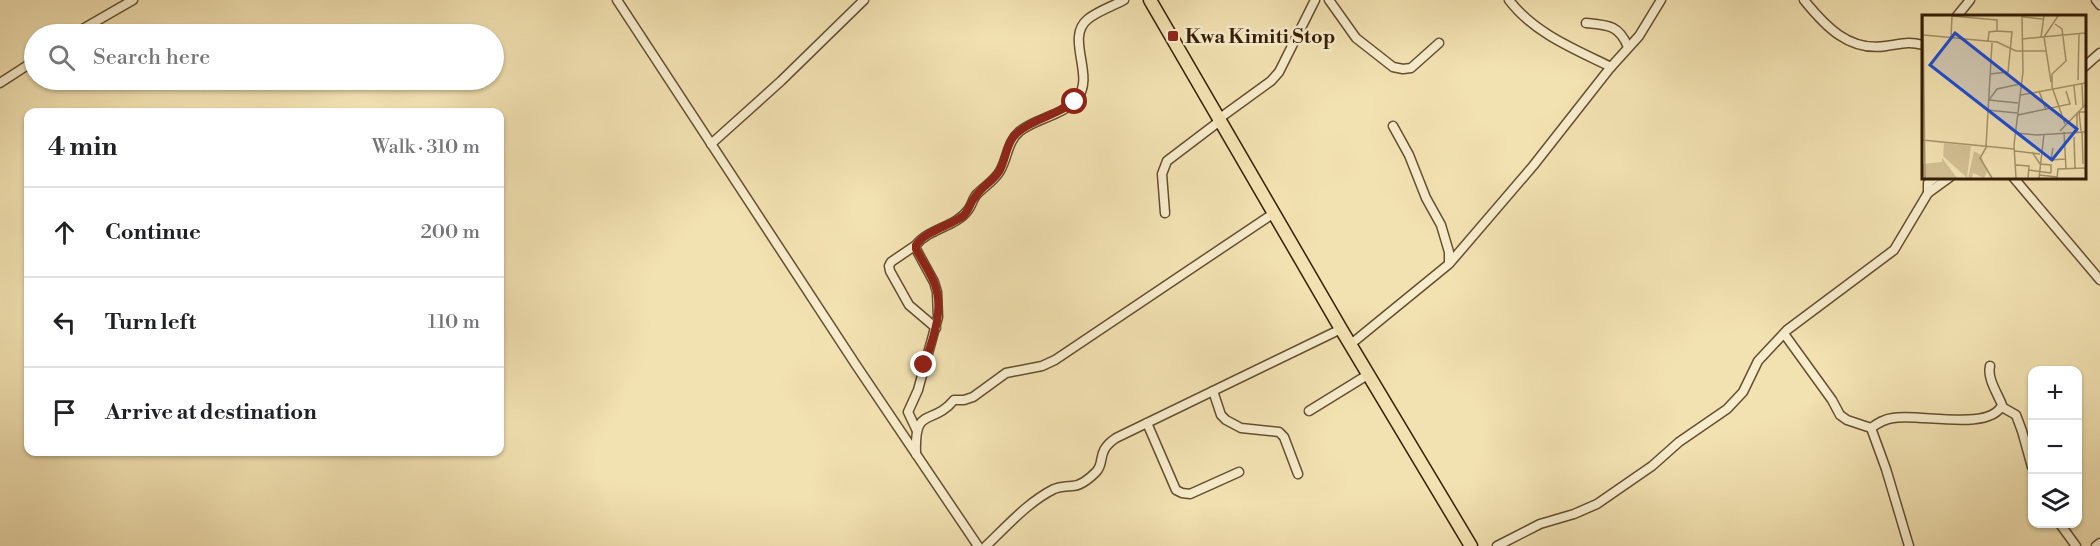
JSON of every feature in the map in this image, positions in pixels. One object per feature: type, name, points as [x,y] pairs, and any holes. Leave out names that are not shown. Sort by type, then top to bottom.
[{"type":"highway","points":[[1150,0],[1341,329],[1471,546]]},
{"type":"street","points":[[91,24],[133,0]]},
{"type":"street","points":[[617,0],[978,546]]},
{"type":"street","points":[[711,144],[781,81],[864,0]]},
{"type":"street","points":[[936,328],[909,305],[890,271],[891,262],[927,235],[963,216],[977,194],[1001,169],[1012,139],[1021,131],[1033,122],[1062,111],[1075,102],[1083,87],[1084,76],[1079,33],[1088,19],[1124,0]]},
{"type":"street","points":[[1165,213],[1162,174],[1167,161],[1271,81],[1279,72],[1315,0]]},
{"type":"street","points":[[1329,0],[1350,33],[1393,67],[1411,68],[1439,43]]},
{"type":"street","points":[[1509,0],[1534,26],[1576,51],[1611,67]]},
{"type":"street","points":[[1350,344],[1449,264],[1639,36],[1661,0]]},
{"type":"street","points":[[1804,0],[1821,21],[1851,44],[1884,47],[1910,42],[1922,45]]},
{"type":"street","points":[[1958,15],[1970,0]]},
{"type":"street","points":[[2096,0],[2100,5]]},
{"type":"street","points":[[1586,23],[1612,27],[1619,32],[1628,47]]},
{"type":"street","points":[[2085,66],[2100,53]]},
{"type":"street","points":[[0,81],[24,67]]},
{"type":"street","points":[[1393,126],[1441,225],[1449,252],[1449,264]]},
{"type":"street","points":[[1928,193],[1928,183],[1935,178]]},
{"type":"street","points":[[1497,546],[1540,524],[1574,514],[1597,504],[1652,466],[1678,442],[1737,400],[1758,361],[1785,335],[1787,330],[1894,250],[1928,193],[1949,178]]},
{"type":"street","points":[[2014,178],[2100,280]]},
{"type":"street","points":[[916,454],[917,431],[922,421],[942,411],[954,399],[974,397],[1004,374],[1042,366],[1075,348],[1274,213]]},
{"type":"street","points":[[916,245],[934,282],[938,306],[936,328],[918,390],[908,412],[917,431]]},
{"type":"street","points":[[986,546],[1027,507],[1041,497],[1063,485],[1072,487],[1077,485],[1096,472],[1107,444],[1341,329]]},
{"type":"street","points":[[1785,335],[1832,400],[1840,415],[1847,420],[1871,428]]},
{"type":"street","points":[[1990,366],[1988,372],[2002,407],[2016,415],[2028,452]]},
{"type":"street","points":[[1309,411],[1369,374]]},
{"type":"street","points":[[1213,391],[1221,415],[1226,420],[1241,428],[1279,432],[1284,437],[1298,474]]},
{"type":"street","points":[[1871,428],[1883,420],[1892,418],[1918,416],[1948,419],[1981,418],[1994,414],[2002,407]]},
{"type":"street","points":[[1147,423],[1176,490],[1190,494],[1239,472]]},
{"type":"street","points":[[1871,428],[1909,546]]},
{"type":"street","points":[[2063,528],[2076,546]]},
{"type":"street","points":[[2096,546],[2100,543]]},
{"type":"place","name":"Kwa Kimiti Stop","points":[[1173,36]]},
{"type":"route","points":[[924,365],[935,333],[938,306],[934,282],[916,245],[927,235],[963,216],[977,194],[1001,169],[1012,139],[1033,122],[1062,111],[1075,102]]}]
